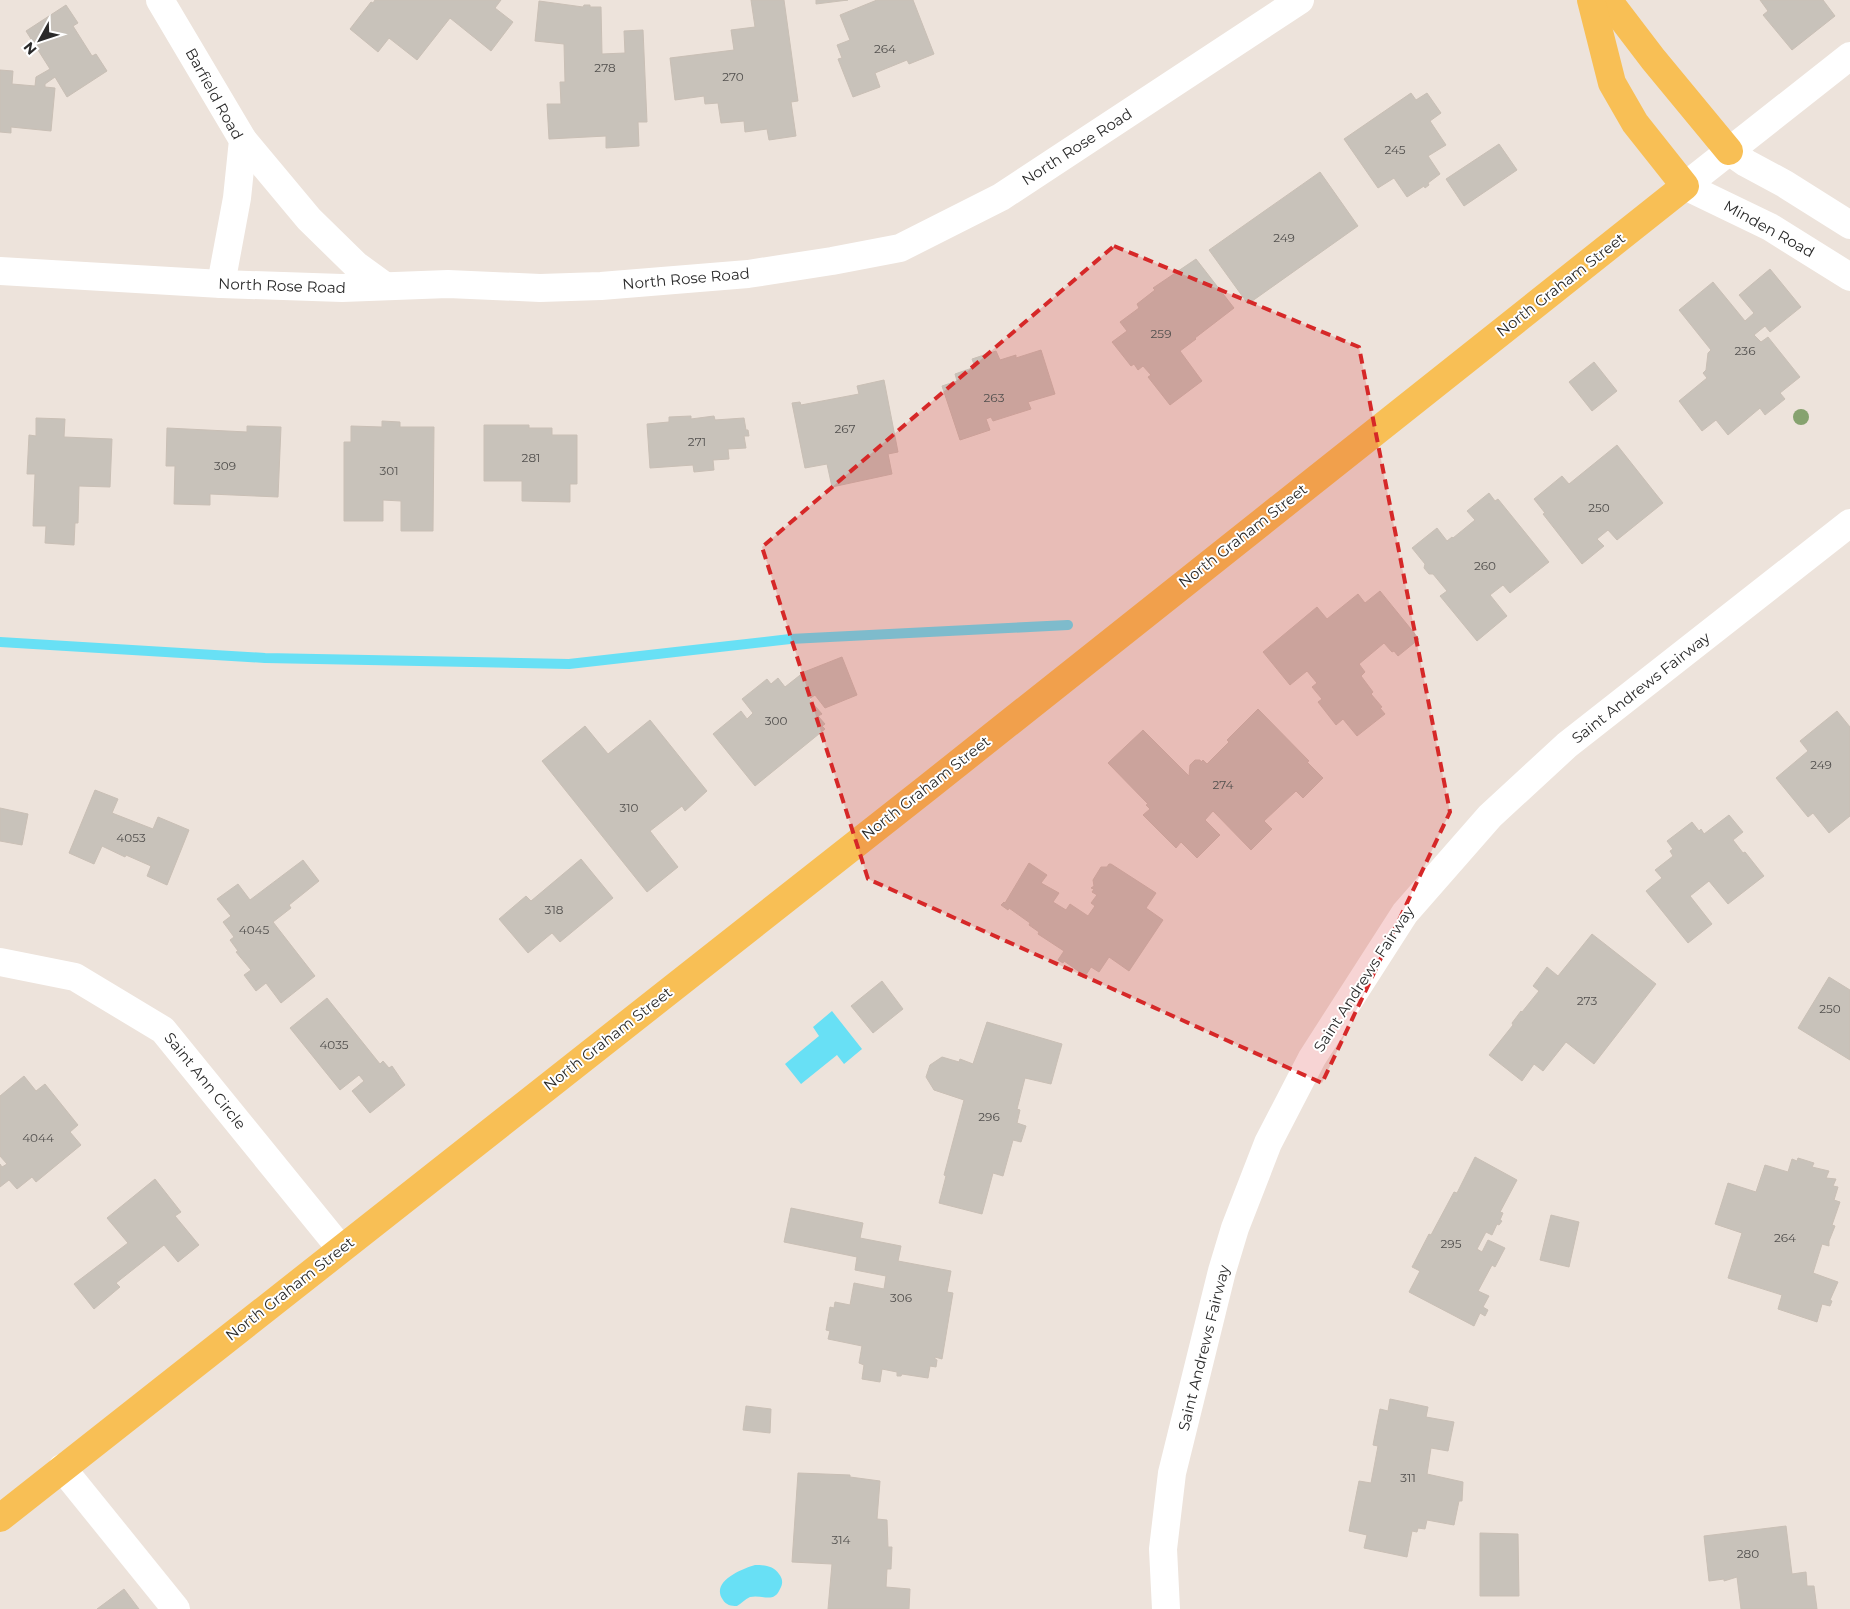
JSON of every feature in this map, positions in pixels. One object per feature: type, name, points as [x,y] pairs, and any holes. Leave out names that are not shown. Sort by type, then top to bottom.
[{"type":"main road","points":[[1592,0],[1612,83],[1635,123],[1685,186]]},
{"type":"main road","points":[[1608,0],[1653,59],[1729,151]]},
{"type":"main road","name":"North Graham Street","points":[[0,1518],[911,800],[1685,186]]},
{"type":"street","name":"Barfield Road","points":[[160,0],[243,140],[237,198],[221,284]]},
{"type":"street","name":"North Rose Road","points":[[0,272],[221,284],[342,288],[448,284],[540,288],[601,286],[748,274],[900,248],[1000,197],[1300,0]]},
{"type":"street","name":"North Graham Street","points":[[1685,186],[1850,56]]},
{"type":"street","points":[[243,140],[309,219],[356,265],[384,286]]},
{"type":"street","points":[[1729,151],[1850,225]]},
{"type":"street","name":"Minden Road","points":[[1685,186],[1770,226],[1850,276]]},
{"type":"street","name":"Saint Andrews Fairway","points":[[1166,1609],[1163,1549],[1172,1473],[1222,1271],[1235,1228],[1268,1143],[1312,1058],[1405,913],[1490,816],[1567,745],[1850,523]]},
{"type":"street","name":"Saint Ann Circle","points":[[0,962],[75,976],[163,1030],[341,1249]]},
{"type":"street","points":[[62,1468],[176,1609]]},
{"type":"highlighted area","points":[[1114,246],[1359,347],[1450,812],[1322,1083],[868,879],[762,547]]},
{"type":"water","points":[[832,1011],[862,1049],[844,1064],[837,1055],[801,1084],[785,1064],[819,1036],[813,1027]]},
{"type":"water","points":[[755,1565],[769,1566],[777,1571],[782,1582],[777,1594],[767,1598],[750,1597],[737,1606],[726,1603],[720,1593],[724,1582],[735,1573]]},
{"type":"building","points":[[375,0],[501,0],[495,8],[513,22],[491,51],[450,18],[417,60],[389,38],[378,52],[350,29],[371,2],[373,3]]},
{"type":"building","points":[[751,0],[784,0],[798,101],[791,102],[796,136],[769,140],[767,129],[745,132],[744,121],[721,123],[718,103],[705,104],[704,96],[675,100],[670,58],[734,50],[731,30],[755,27]]},
{"type":"building","points":[[816,0],[848,0],[816,4]]},
{"type":"building","points":[[877,0],[913,0],[934,54],[909,64],[907,60],[875,73],[880,87],[853,97],[838,59],[842,58],[837,45],[850,40],[840,15]]},
{"type":"building","points":[[1760,0],[1823,0],[1835,16],[1792,50],[1763,15],[1768,11]]},
{"type":"building","points":[[539,1],[583,7],[584,5],[590,5],[590,7],[601,7],[602,54],[625,53],[624,31],[643,30],[647,122],[638,122],[639,146],[606,148],[606,136],[549,139],[547,104],[561,104],[560,82],[565,82],[564,44],[535,41]]},
{"type":"building","points":[[66,5],[78,23],[73,26],[92,56],[96,54],[107,71],[67,97],[55,77],[45,84],[45,87],[55,88],[51,131],[11,127],[11,133],[0,132],[0,70],[13,71],[12,84],[35,86],[36,77],[50,69],[26,31]]},
{"type":"building","points":[[1411,93],[1416,100],[1427,93],[1441,113],[1430,121],[1446,145],[1428,156],[1440,174],[1428,183],[1429,185],[1425,188],[1424,186],[1407,197],[1394,178],[1378,188],[1344,139]]},
{"type":"building","points":[[1499,144],[1517,170],[1464,206],[1446,179]]},
{"type":"building","points":[[1320,172],[1358,226],[1248,304],[1209,250]]},
{"type":"building","points":[[1196,259],[1234,308],[1180,351],[1202,381],[1170,405],[1148,377],[1151,375],[1143,366],[1138,370],[1134,364],[1131,366],[1112,342],[1127,331],[1120,322],[1139,308],[1137,304],[1155,290],[1153,288]]},
{"type":"building","points":[[1770,269],[1801,307],[1770,332],[1765,326],[1754,335],[1761,342],[1768,337],[1800,377],[1780,393],[1785,399],[1765,415],[1760,408],[1728,435],[1716,420],[1702,431],[1679,401],[1707,378],[1703,373],[1706,370],[1708,353],[1711,350],[1679,310],[1713,282],[1745,321],[1754,313],[1739,295]]},
{"type":"building","points":[[1041,350],[1055,394],[1028,402],[1031,409],[993,421],[991,417],[986,419],[990,430],[960,440],[942,386],[957,381],[955,374],[975,367],[972,359],[996,351],[1000,360],[1016,355],[1016,358]]},
{"type":"building","points":[[1594,362],[1617,391],[1592,411],[1569,382]]},
{"type":"building","points":[[884,380],[898,452],[888,454],[892,474],[832,487],[827,464],[805,468],[792,403],[800,402],[801,405],[859,394],[857,386]]},
{"type":"building","points":[[691,416],[691,419],[714,416],[715,420],[744,418],[749,436],[744,436],[746,448],[728,449],[729,459],[713,460],[714,470],[694,472],[693,465],[650,468],[647,424],[669,422],[669,417]]},
{"type":"building","points":[[36,418],[65,419],[64,437],[112,439],[110,487],[79,486],[78,523],[75,523],[74,545],[45,543],[46,526],[33,526],[35,474],[27,474],[29,435],[36,436]]},
{"type":"building","points":[[382,421],[400,422],[400,427],[434,427],[433,531],[401,531],[401,501],[383,500],[383,521],[344,521],[344,442],[351,442],[351,426],[382,427]]},
{"type":"building","points":[[484,425],[529,425],[529,428],[552,428],[552,435],[577,435],[577,484],[570,484],[570,502],[522,501],[522,481],[484,481]]},
{"type":"building","points":[[247,426],[281,427],[278,497],[210,494],[210,505],[174,504],[175,466],[166,466],[167,428],[247,432]]},
{"type":"building","points":[[1617,445],[1663,503],[1617,540],[1608,530],[1597,539],[1604,546],[1582,564],[1543,514],[1545,513],[1534,499],[1562,476],[1569,484]]},
{"type":"building","points":[[1489,493],[1495,501],[1498,499],[1549,562],[1510,593],[1503,585],[1490,595],[1507,616],[1477,641],[1440,596],[1447,591],[1433,574],[1429,574],[1424,568],[1425,564],[1412,548],[1437,528],[1447,541],[1453,538],[1475,520],[1467,511]]},
{"type":"building","points":[[1380,591],[1419,639],[1398,656],[1384,643],[1359,664],[1365,672],[1361,676],[1373,692],[1371,694],[1382,707],[1380,708],[1385,714],[1357,736],[1343,719],[1336,725],[1318,702],[1322,699],[1312,687],[1317,683],[1307,671],[1290,685],[1263,652],[1317,607],[1327,619],[1358,594],[1365,603]]},
{"type":"building","points":[[842,657],[857,695],[825,708],[815,695],[809,699],[822,714],[818,716],[825,724],[822,726],[825,729],[755,786],[713,734],[741,711],[747,719],[753,713],[742,699],[767,679],[771,684],[778,678],[785,687],[804,672]]},
{"type":"building","points":[[1258,709],[1323,778],[1303,798],[1296,791],[1264,821],[1272,829],[1251,850],[1213,811],[1205,820],[1220,835],[1197,858],[1181,842],[1176,848],[1143,815],[1150,809],[1146,805],[1148,804],[1108,763],[1143,730],[1189,776],[1190,765],[1195,760],[1200,760],[1201,762],[1203,760],[1207,764],[1229,742],[1227,740]]},
{"type":"building","points":[[1837,711],[1850,727],[1850,816],[1829,833],[1813,813],[1808,817],[1776,778],[1808,751],[1800,741]]},
{"type":"building","points":[[650,720],[707,791],[685,811],[682,806],[650,831],[678,867],[647,892],[542,761],[585,726],[608,754]]},
{"type":"building","points":[[95,790],[118,799],[112,813],[153,829],[158,817],[189,830],[167,885],[147,876],[151,866],[102,846],[94,864],[69,853]]},
{"type":"building","points":[[0,808],[28,814],[22,845],[0,841]]},
{"type":"building","points":[[1729,815],[1743,832],[1733,840],[1764,876],[1728,904],[1709,881],[1690,896],[1712,924],[1688,943],[1646,891],[1662,878],[1655,870],[1673,856],[1670,851],[1673,849],[1667,841],[1692,822],[1704,834]]},
{"type":"building","points":[[581,859],[613,898],[560,942],[552,933],[528,953],[499,919],[526,896],[531,901]]},
{"type":"building","points":[[303,860],[319,881],[289,905],[291,908],[273,922],[315,976],[281,1003],[266,983],[256,991],[244,975],[251,970],[236,952],[238,951],[230,940],[234,937],[223,922],[231,916],[217,899],[238,884],[250,900]]},
{"type":"building","points":[[1029,863],[1047,875],[1041,883],[1059,893],[1053,902],[1066,910],[1070,904],[1088,916],[1095,906],[1091,903],[1097,895],[1092,892],[1094,889],[1091,888],[1094,886],[1093,880],[1101,867],[1107,867],[1109,864],[1156,893],[1146,908],[1163,920],[1129,971],[1109,957],[1099,972],[1091,967],[1084,978],[1079,975],[1081,973],[1064,961],[1063,963],[1058,960],[1064,951],[1038,934],[1039,932],[1029,925],[1030,923],[1009,908],[1008,910],[1001,905],[1005,903]]},
{"type":"building","points":[[1592,934],[1656,984],[1594,1064],[1566,1042],[1543,1071],[1534,1064],[1522,1081],[1489,1055],[1513,1025],[1512,1023],[1521,1011],[1539,991],[1533,986],[1547,967],[1558,976]]},
{"type":"building","points":[[1829,977],[1850,990],[1850,1060],[1798,1028]]},
{"type":"building","points":[[882,981],[903,1009],[873,1033],[851,1006]]},
{"type":"building","points":[[327,998],[380,1064],[383,1061],[389,1068],[392,1066],[405,1085],[370,1113],[352,1091],[364,1081],[359,1075],[340,1090],[290,1028]]},
{"type":"building","points":[[987,1022],[1062,1044],[1051,1084],[1025,1078],[1017,1109],[1020,1110],[1017,1123],[1026,1126],[1021,1142],[1013,1140],[1003,1176],[993,1173],[982,1214],[939,1203],[946,1176],[944,1175],[964,1100],[934,1090],[926,1077],[930,1065],[942,1057],[959,1062],[960,1059],[973,1064]]},
{"type":"building","points":[[24,1076],[36,1091],[45,1084],[78,1125],[70,1132],[81,1145],[36,1182],[32,1177],[17,1189],[9,1180],[0,1187],[0,1164],[2,1167],[7,1164],[0,1156],[0,1096]]},
{"type":"building","points":[[1475,1157],[1517,1180],[1500,1212],[1503,1213],[1500,1220],[1502,1221],[1499,1225],[1497,1224],[1492,1235],[1486,1232],[1477,1249],[1482,1252],[1488,1240],[1505,1248],[1495,1267],[1492,1265],[1478,1291],[1489,1296],[1483,1307],[1488,1310],[1485,1316],[1480,1313],[1474,1326],[1409,1292],[1420,1271],[1412,1267],[1454,1192],[1457,1193]]},
{"type":"building","points":[[1798,1158],[1814,1163],[1812,1167],[1829,1171],[1826,1178],[1836,1179],[1833,1186],[1838,1187],[1834,1200],[1840,1202],[1832,1225],[1835,1226],[1829,1246],[1822,1244],[1813,1273],[1838,1282],[1830,1300],[1832,1301],[1830,1306],[1822,1304],[1817,1322],[1778,1309],[1782,1295],[1728,1278],[1742,1233],[1715,1224],[1728,1183],[1756,1192],[1765,1165],[1788,1172],[1792,1159],[1797,1161]]},
{"type":"building","points":[[155,1179],[181,1212],[175,1216],[199,1245],[178,1262],[164,1245],[116,1283],[120,1287],[94,1309],[74,1284],[128,1243],[107,1218]]},
{"type":"building","points":[[791,1208],[863,1223],[860,1238],[901,1246],[898,1261],[951,1271],[947,1292],[953,1293],[942,1359],[935,1357],[937,1360],[936,1367],[930,1366],[928,1378],[902,1374],[897,1376],[897,1372],[882,1369],[880,1382],[862,1379],[864,1365],[859,1363],[862,1346],[828,1339],[830,1331],[826,1330],[830,1307],[834,1308],[835,1302],[850,1305],[854,1283],[884,1289],[886,1276],[855,1270],[857,1257],[784,1242]]},
{"type":"building","points":[[1551,1215],[1579,1222],[1569,1267],[1540,1260]]},
{"type":"building","points":[[1390,1399],[1428,1407],[1426,1417],[1454,1422],[1448,1451],[1431,1448],[1427,1474],[1463,1482],[1462,1501],[1459,1501],[1454,1525],[1427,1520],[1425,1529],[1418,1528],[1417,1532],[1412,1531],[1407,1557],[1364,1548],[1367,1535],[1349,1531],[1359,1481],[1371,1483],[1378,1446],[1373,1445],[1380,1409],[1388,1411]]},
{"type":"building","points":[[746,1406],[771,1409],[770,1433],[743,1430]]},
{"type":"building","points":[[798,1473],[850,1475],[850,1477],[880,1481],[877,1519],[887,1520],[888,1547],[892,1547],[891,1569],[887,1569],[886,1587],[910,1589],[909,1609],[828,1609],[832,1564],[792,1562]]},
{"type":"building","points":[[1786,1526],[1792,1574],[1806,1572],[1807,1586],[1814,1586],[1817,1609],[1741,1609],[1737,1577],[1724,1581],[1724,1579],[1709,1581],[1704,1536]]},
{"type":"building","points":[[1480,1533],[1518,1534],[1519,1596],[1480,1596]]},
{"type":"building","points":[[124,1589],[139,1609],[97,1609]]},
{"type":"waterway","points":[[0,642],[265,658],[569,664],[790,639],[1068,625]]}]
